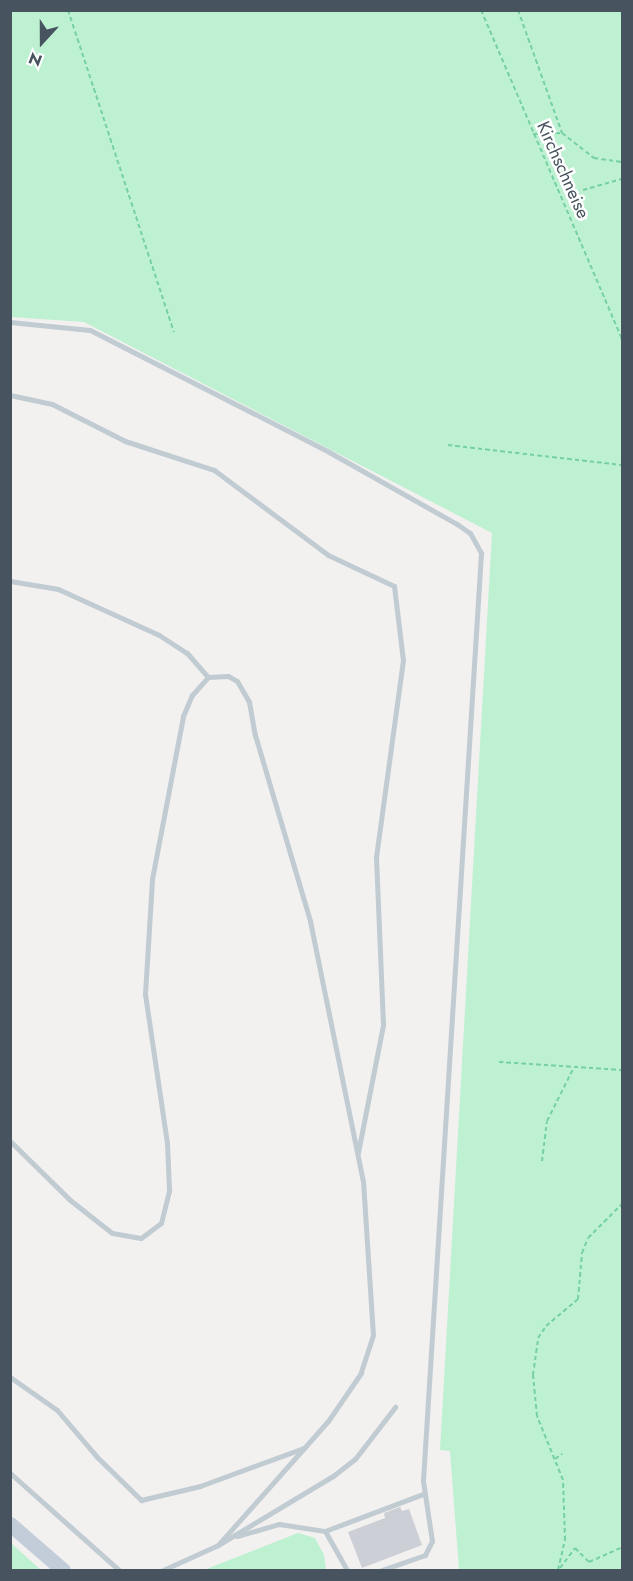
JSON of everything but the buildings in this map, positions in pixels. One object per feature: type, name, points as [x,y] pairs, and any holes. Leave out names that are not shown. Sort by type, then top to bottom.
[{"type":"main road","points":[[10,1524],[63,1570]]},
{"type":"lane","points":[[10,322],[90,330],[329,452],[457,524],[478,545],[476,662],[461,852],[423,1494],[432,1547],[425,1555],[382,1570]]},
{"type":"lane","points":[[10,395],[52,404],[125,441],[214,470],[328,555],[393,583],[403,660],[376,857],[384,1024],[357,1155]]},
{"type":"lane","points":[[10,581],[58,589],[159,635],[187,653],[208,677]]},
{"type":"lane","points":[[10,1141],[70,1200],[112,1233],[141,1238],[161,1223],[169,1174],[145,1000],[149,902],[183,716],[192,695],[208,677],[228,676],[237,681],[249,702],[255,735],[310,921],[357,1155],[369,1249],[371,1350],[353,1386],[305,1447],[218,1545]]},
{"type":"lane","points":[[10,1377],[57,1410],[97,1457],[141,1500],[200,1486],[305,1447]]},
{"type":"lane","points":[[218,1545],[350,1463],[395,1407]]},
{"type":"lane","points":[[10,1473],[119,1570]]},
{"type":"lane","points":[[163,1570],[270,1525],[297,1525],[325,1531],[423,1494]]},
{"type":"lane","points":[[325,1531],[347,1570]]},
{"type":"path","points":[[69,10],[174,332]]},
{"type":"path","name":"Kirchschneise","points":[[481,10],[622,339]]},
{"type":"path","points":[[518,10],[562,133],[594,158],[622,162]]},
{"type":"path","points":[[533,134],[562,133]]},
{"type":"path","points":[[583,190],[622,179]]},
{"type":"path","points":[[448,446],[622,465]]},
{"type":"path","points":[[499,1062],[622,1070]]},
{"type":"path","points":[[542,1161],[547,1121],[574,1067]]},
{"type":"path","points":[[558,1570],[565,1540],[563,1480],[537,1416],[533,1375],[538,1338],[546,1326],[578,1299],[582,1253],[588,1238],[622,1204]]},
{"type":"path","points":[[555,1459],[562,1455]]},
{"type":"path","points":[[558,1570],[575,1548],[589,1562],[622,1547]]},
{"type":"green space","points":[[10,11],[622,11],[622,1570],[459,1570],[450,1451],[440,1450],[492,533],[84,322],[11,317]]},
{"type":"green space","points":[[298,1533],[315,1538],[324,1555],[326,1570],[204,1570]]},
{"type":"green space","points":[[11,1543],[41,1570],[11,1570]]}]
